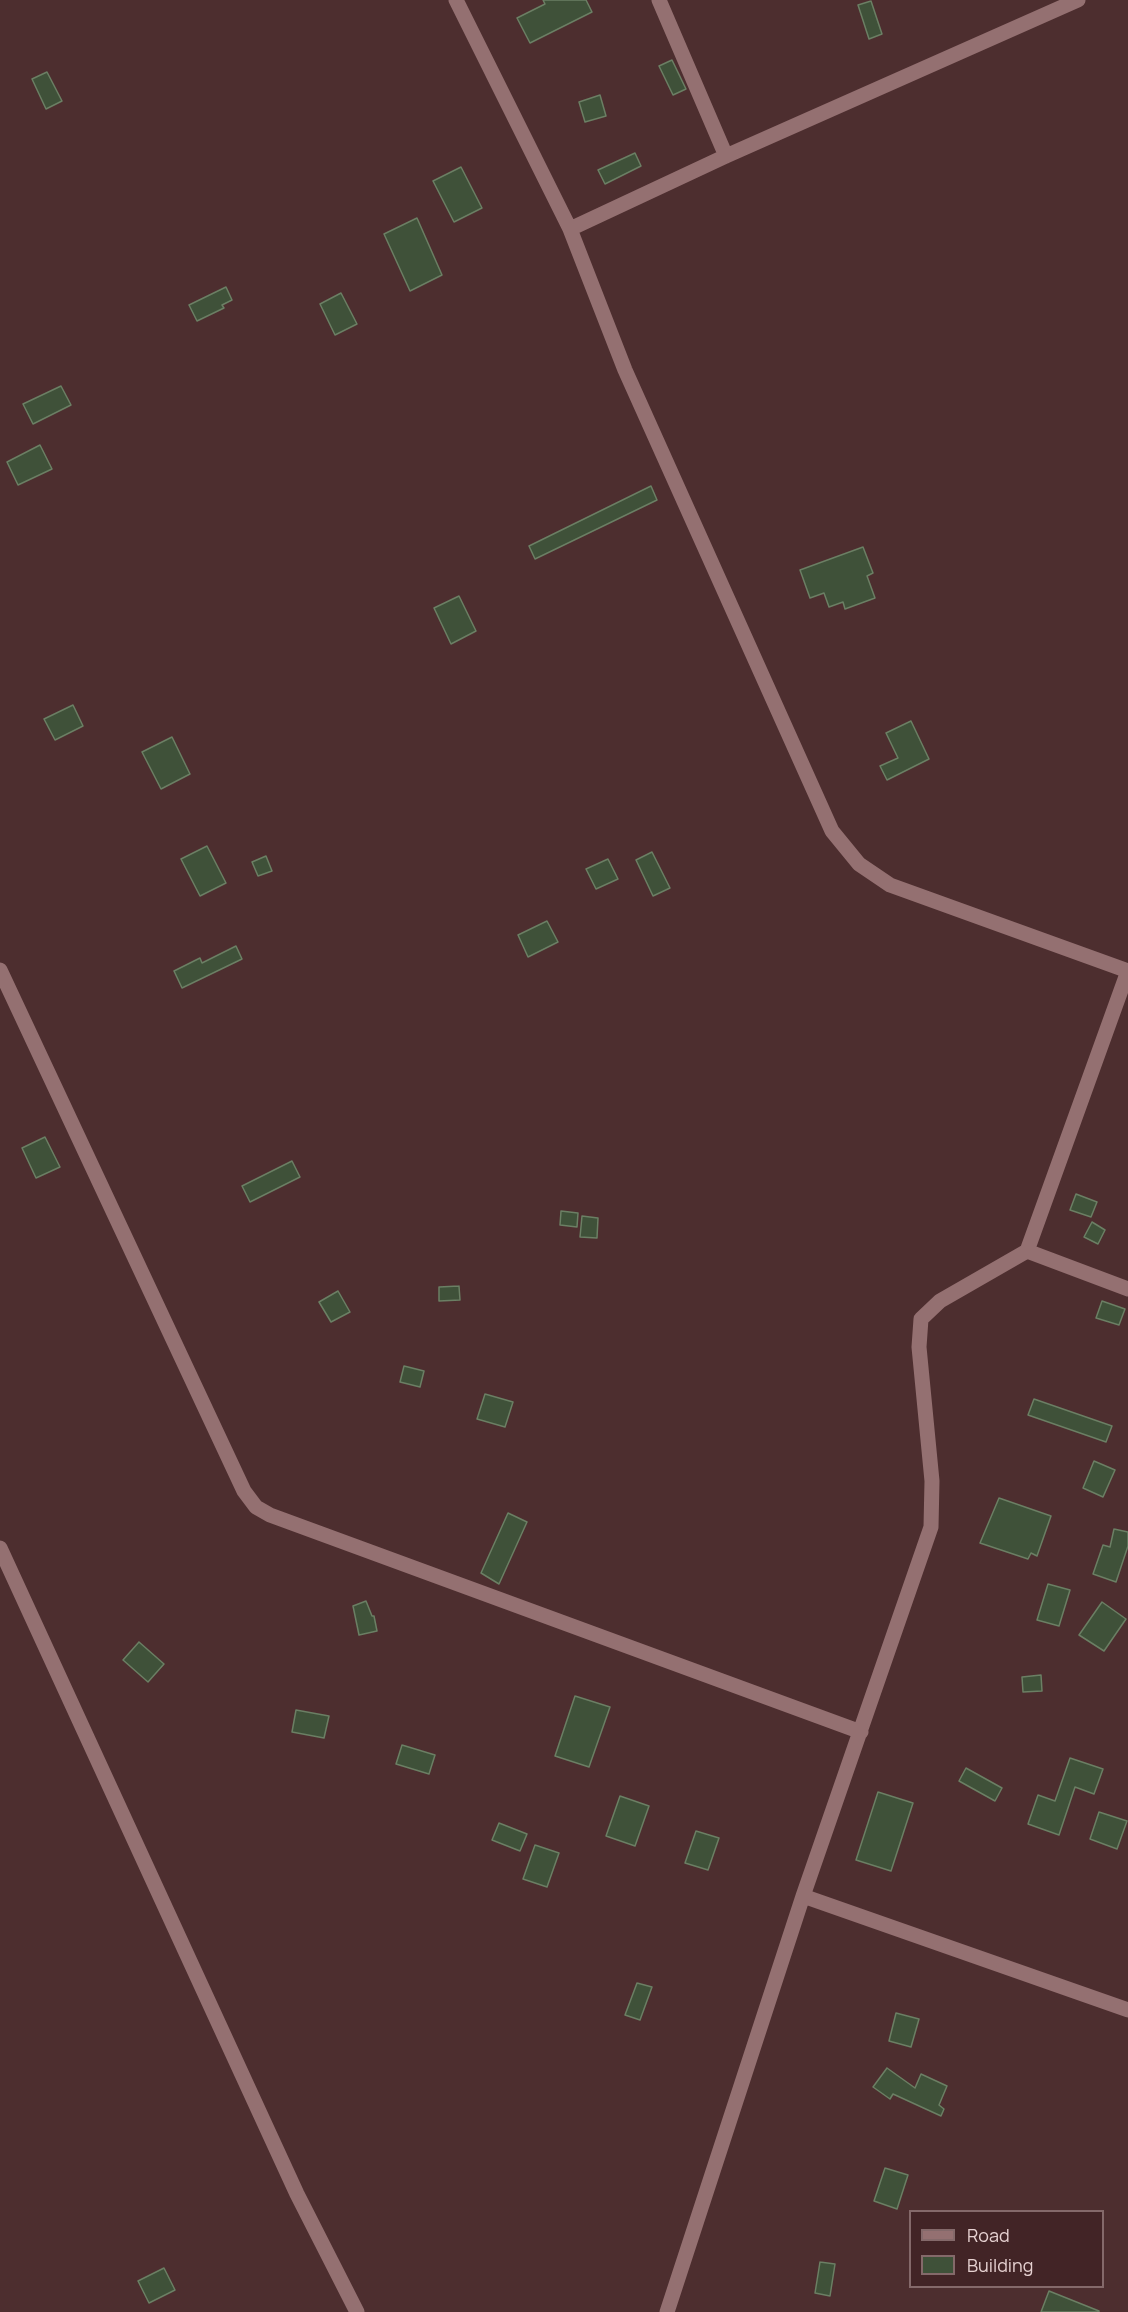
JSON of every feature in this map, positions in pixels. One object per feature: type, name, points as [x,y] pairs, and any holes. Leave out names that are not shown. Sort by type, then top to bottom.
[{"type":"street","points":[[456,0],[570,229],[625,370],[832,831],[859,864],[891,885],[1128,971],[1027,1251],[940,1301],[921,1319],[919,1347],[932,1481],[931,1527],[803,1896],[667,2312]]},
{"type":"street","points":[[659,0],[726,156]]},
{"type":"street","points":[[570,229],[1048,6],[1078,0]]},
{"type":"street","points":[[0,970],[244,1491],[256,1507],[292,1523],[861,1732]]},
{"type":"street","points":[[1027,1251],[1128,1289]]},
{"type":"street","points":[[0,1548],[297,2194],[357,2312]]},
{"type":"street","points":[[803,1896],[1128,2010]]},
{"type":"building","points":[[543,0],[586,0],[592,12],[530,43],[517,18],[545,4]]},
{"type":"building","points":[[871,1],[882,34],[869,39],[858,5]]},
{"type":"building","points":[[672,60],[686,89],[673,95],[659,66]]},
{"type":"building","points":[[47,72],[62,101],[46,109],[32,79]]},
{"type":"building","points":[[600,95],[606,116],[585,122],[579,102]]},
{"type":"building","points":[[635,153],[641,166],[605,184],[598,170]]},
{"type":"building","points":[[461,167],[482,208],[454,222],[433,181]]},
{"type":"building","points":[[417,218],[442,275],[410,291],[384,234]]},
{"type":"building","points":[[226,287],[232,300],[222,305],[224,308],[197,321],[189,305]]},
{"type":"building","points":[[341,293],[357,324],[335,335],[320,304]]},
{"type":"building","points":[[61,386],[71,405],[33,424],[23,404]]},
{"type":"building","points":[[40,445],[52,469],[18,485],[7,462]]},
{"type":"building","points":[[651,486],[657,500],[535,559],[529,546]]},
{"type":"building","points":[[863,547],[873,573],[867,576],[875,598],[845,609],[843,602],[829,607],[824,593],[810,598],[800,570]]},
{"type":"building","points":[[459,596],[476,631],[451,644],[434,608]]},
{"type":"building","points":[[73,705],[83,726],[55,740],[44,719]]},
{"type":"building","points":[[911,721],[929,759],[887,780],[880,766],[898,758],[886,733]]},
{"type":"building","points":[[172,737],[190,774],[161,789],[142,752]]},
{"type":"building","points":[[207,846],[226,883],[200,896],[181,859]]},
{"type":"building","points":[[652,852],[670,888],[653,896],[636,860]]},
{"type":"building","points":[[266,856],[272,871],[258,876],[252,862]]},
{"type":"building","points":[[608,859],[618,879],[596,889],[586,869]]},
{"type":"building","points":[[547,921],[558,942],[528,957],[518,935]]},
{"type":"building","points":[[236,946],[242,959],[182,988],[174,971],[200,958],[202,963]]},
{"type":"building","points":[[45,1137],[60,1167],[36,1178],[22,1148]]},
{"type":"building","points":[[292,1161],[300,1177],[250,1202],[242,1186]]},
{"type":"building","points":[[1076,1194],[1097,1202],[1091,1217],[1070,1210]]},
{"type":"building","points":[[561,1211],[578,1213],[577,1227],[560,1225]]},
{"type":"building","points":[[582,1216],[598,1218],[597,1238],[580,1237]]},
{"type":"building","points":[[1092,1222],[1105,1230],[1098,1244],[1084,1237]]},
{"type":"building","points":[[459,1286],[460,1300],[439,1301],[439,1287]]},
{"type":"building","points":[[338,1291],[350,1312],[331,1322],[319,1302]]},
{"type":"building","points":[[1102,1301],[1125,1309],[1119,1325],[1096,1318]]},
{"type":"building","points":[[404,1366],[424,1371],[420,1387],[400,1382]]},
{"type":"building","points":[[485,1394],[513,1402],[505,1427],[477,1419]]},
{"type":"building","points":[[1034,1399],[1112,1426],[1106,1442],[1028,1415]]},
{"type":"building","points":[[1094,1461],[1115,1470],[1103,1497],[1083,1488]]},
{"type":"building","points":[[999,1498],[1051,1516],[1037,1556],[1031,1553],[1028,1559],[980,1543]]},
{"type":"building","points":[[508,1513],[527,1522],[499,1584],[481,1573]]},
{"type":"building","points":[[1114,1529],[1128,1532],[1128,1546],[1116,1582],[1093,1574],[1103,1545],[1110,1547]]},
{"type":"building","points":[[1048,1584],[1070,1590],[1059,1626],[1037,1620]]},
{"type":"building","points":[[366,1601],[374,1616],[377,1631],[359,1635],[353,1606]]},
{"type":"building","points":[[1102,1602],[1126,1619],[1104,1651],[1079,1635]]},
{"type":"building","points":[[139,1642],[164,1664],[148,1682],[123,1660]]},
{"type":"building","points":[[1041,1675],[1042,1691],[1023,1692],[1022,1677]]},
{"type":"building","points":[[575,1696],[610,1707],[589,1767],[555,1756]]},
{"type":"building","points":[[296,1710],[329,1716],[324,1738],[292,1732]]},
{"type":"building","points":[[402,1745],[435,1755],[429,1774],[396,1764]]},
{"type":"building","points":[[1070,1758],[1103,1769],[1094,1794],[1075,1787],[1059,1835],[1028,1824],[1038,1795],[1055,1801]]},
{"type":"building","points":[[966,1768],[1002,1788],[995,1801],[959,1781]]},
{"type":"building","points":[[878,1792],[913,1803],[891,1871],[856,1860]]},
{"type":"building","points":[[620,1796],[649,1806],[635,1846],[606,1836]]},
{"type":"building","points":[[1099,1812],[1127,1821],[1117,1849],[1090,1839]]},
{"type":"building","points":[[499,1823],[527,1834],[520,1851],[492,1840]]},
{"type":"building","points":[[696,1831],[719,1838],[708,1870],[685,1863]]},
{"type":"building","points":[[535,1845],[559,1853],[547,1887],[523,1879]]},
{"type":"building","points":[[637,1983],[652,1987],[640,2020],[625,2015]]},
{"type":"building","points":[[896,2013],[919,2019],[911,2047],[889,2041]]},
{"type":"building","points":[[887,2068],[915,2088],[921,2074],[947,2086],[939,2105],[944,2109],[941,2116],[893,2094],[890,2099],[873,2087]]},
{"type":"building","points":[[885,2168],[908,2175],[897,2209],[874,2201]]},
{"type":"building","points":[[820,2262],[835,2264],[830,2296],[815,2293]]},
{"type":"building","points":[[164,2268],[175,2290],[149,2303],[138,2281]]},
{"type":"building","points":[[1049,2291],[1099,2311],[1099,2312],[1041,2312]]}]
